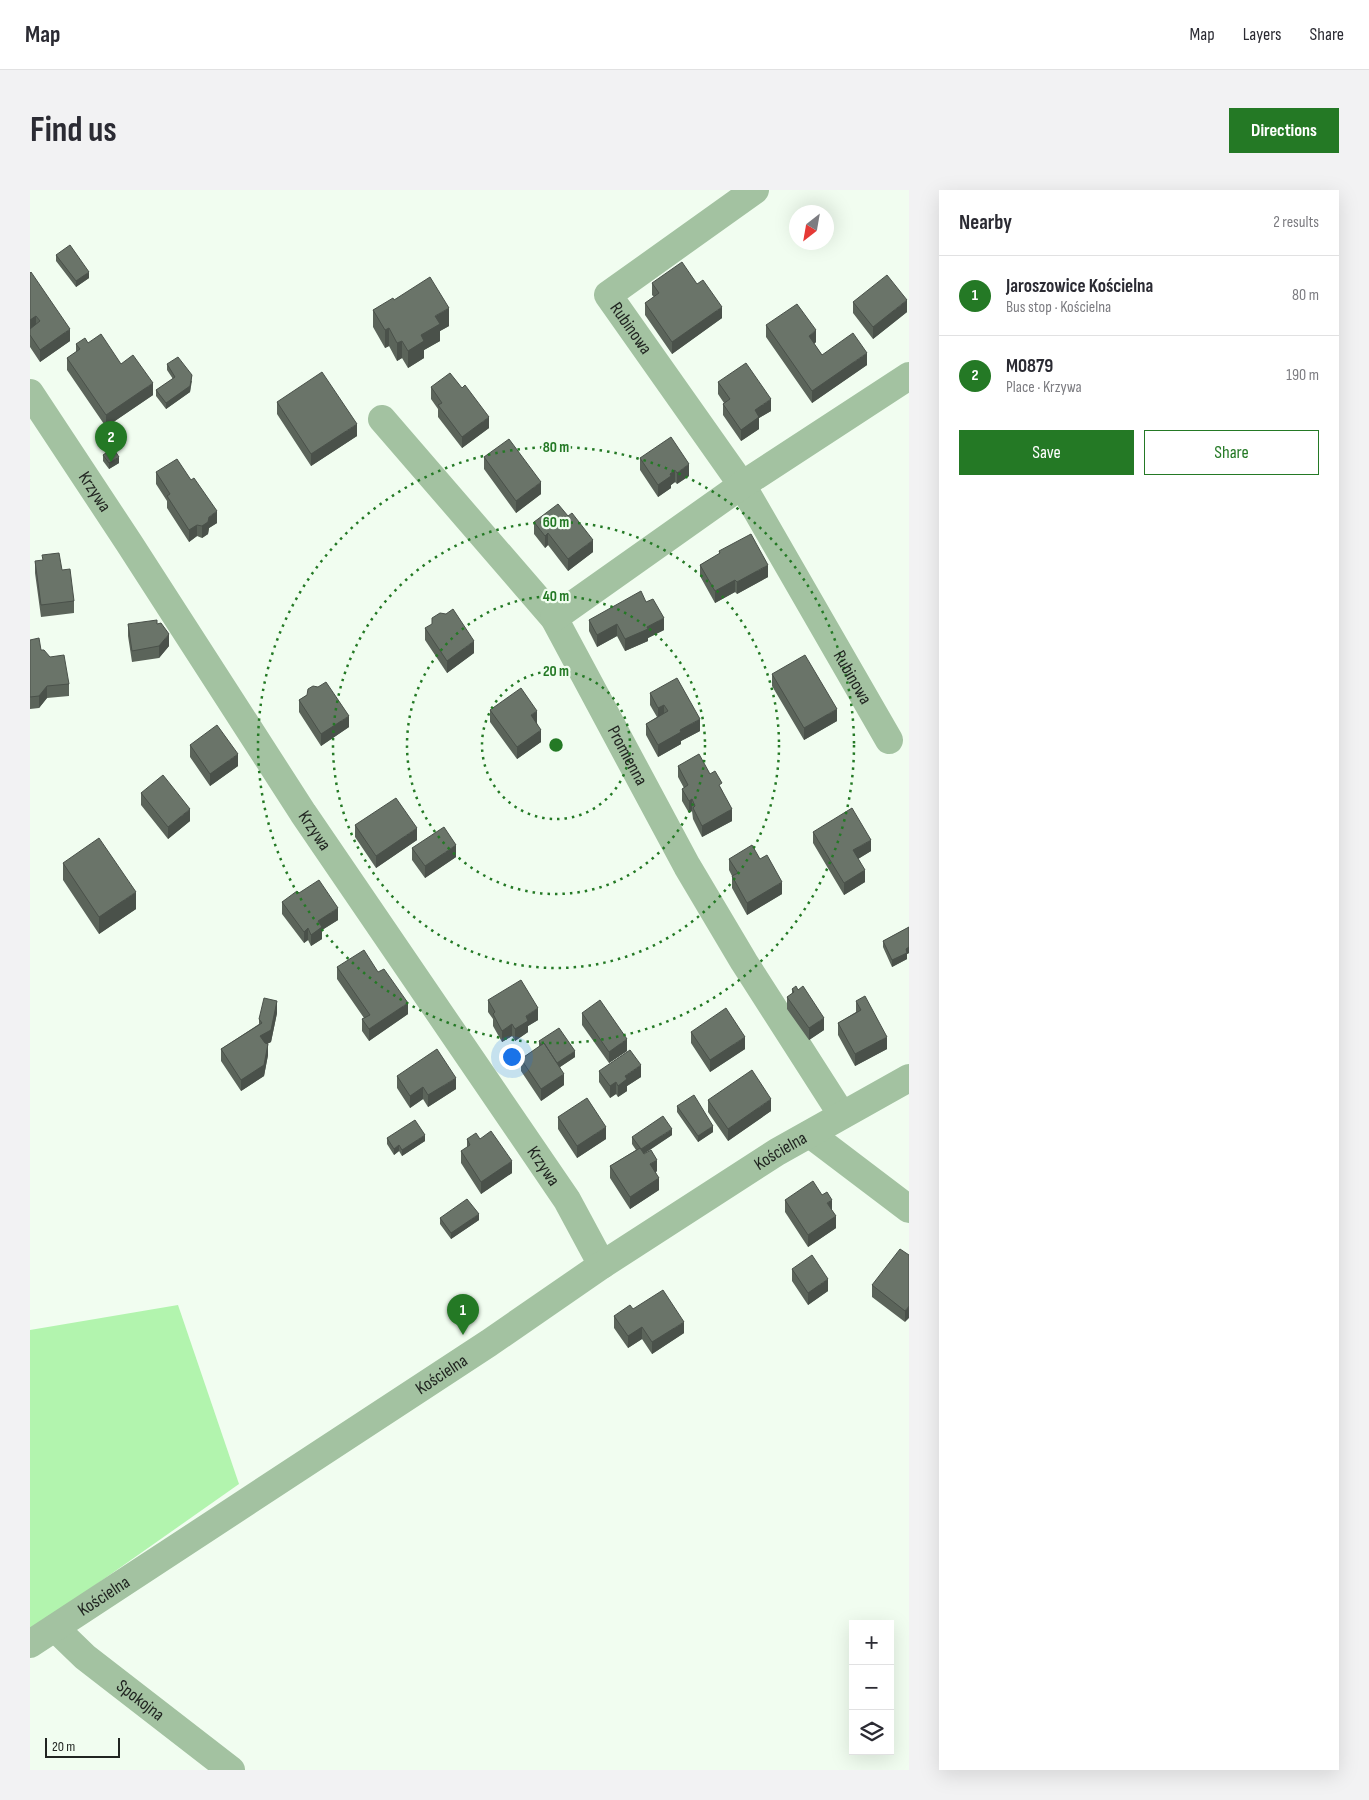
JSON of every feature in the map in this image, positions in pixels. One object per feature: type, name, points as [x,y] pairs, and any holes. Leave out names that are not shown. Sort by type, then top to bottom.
[{"type":"street","name":"Rubinowa","points":[[755,190],[608,295],[742,486],[889,740]]},
{"type":"street","points":[[554,618],[742,486],[909,376]]},
{"type":"street","name":"Krzywa","points":[[30,393],[303,813],[567,1200],[602,1265]]},
{"type":"street","name":"Promienna","points":[[382,419],[554,618],[687,866],[744,962],[842,1115]]},
{"type":"street","name":"Kościelna","points":[[30,1644],[484,1346],[602,1265],[777,1152],[909,1078]]},
{"type":"street","points":[[810,1134],[909,1209]]},
{"type":"street","name":"Spokojna","points":[[55,1628],[85,1657],[230,1770]]},
{"type":"green space","points":[[178,1305],[239,1484],[30,1631],[30,1330]]},
{"type":"building","points":[[70,245],[89,272],[76,281],[56,255]]},
{"type":"building","points":[[682,262],[697,284],[703,280],[722,307],[672,342],[645,303],[659,293],[652,283]]},
{"type":"building","points":[[31,272],[70,329],[40,350],[30,335],[30,329],[40,321],[36,316],[30,320]]},
{"type":"building","points":[[887,275],[907,300],[873,327],[853,302]]},
{"type":"building","points":[[430,277],[449,308],[435,316],[440,324],[421,335],[424,341],[408,351],[402,341],[397,343],[389,328],[385,330],[373,310],[393,298],[394,300]]},
{"type":"building","points":[[797,304],[816,330],[809,336],[822,355],[853,333],[867,353],[812,391],[766,325]]},
{"type":"building","points":[[101,334],[121,364],[133,355],[153,383],[106,415],[67,358],[80,349],[76,344],[85,338],[88,343]]},
{"type":"building","points":[[178,357],[192,375],[190,386],[166,403],[156,390],[175,377],[167,364]]},
{"type":"building","points":[[746,363],[771,399],[755,410],[759,417],[741,430],[723,404],[730,399],[718,382]]},
{"type":"building","points":[[322,372],[357,424],[311,454],[277,402]]},
{"type":"building","points":[[450,373],[462,388],[465,385],[489,417],[462,437],[438,405],[442,403],[431,387]]},
{"type":"building","points":[[671,437],[689,464],[677,473],[675,470],[670,474],[671,476],[658,485],[640,458]]},
{"type":"building","points":[[509,439],[541,482],[516,501],[484,457]]},
{"type":"building","points":[[113,448],[119,457],[109,463],[103,455]]},
{"type":"building","points":[[177,459],[191,480],[194,478],[217,511],[209,517],[208,522],[202,526],[197,525],[189,530],[167,496],[170,494],[156,472]]},
{"type":"building","points":[[558,504],[568,516],[572,513],[593,540],[568,559],[548,533],[545,536],[534,522]]},
{"type":"building","points":[[751,534],[768,565],[737,582],[735,580],[715,591],[700,565],[720,553],[719,551]]},
{"type":"building","points":[[59,553],[62,570],[70,569],[74,601],[41,605],[35,561],[43,560],[42,555]]},
{"type":"building","points":[[641,591],[646,602],[653,599],[664,618],[647,627],[648,629],[625,639],[617,624],[597,635],[589,620]]},
{"type":"building","points":[[453,609],[474,641],[447,661],[425,628],[432,624],[432,618],[440,613],[446,614]]},
{"type":"building","points":[[157,620],[157,624],[161,623],[169,634],[159,646],[132,651],[128,624]]},
{"type":"building","points":[[39,638],[41,650],[44,650],[50,657],[64,655],[69,684],[47,686],[39,696],[30,697],[30,640]]},
{"type":"building","points":[[805,655],[837,709],[804,728],[772,674]]},
{"type":"building","points":[[677,678],[700,719],[658,745],[646,724],[668,711],[664,705],[658,708],[650,693]]},
{"type":"building","points":[[326,682],[349,716],[321,734],[299,700],[307,695],[308,689],[313,686],[318,687]]},
{"type":"building","points":[[521,688],[537,711],[531,715],[541,730],[517,747],[490,710]]},
{"type":"building","points":[[217,725],[238,754],[210,774],[190,745]]},
{"type":"building","points":[[699,754],[710,774],[715,771],[722,783],[719,785],[732,809],[702,826],[693,808],[695,806],[692,799],[689,801],[682,789],[688,785],[678,766]]},
{"type":"building","points":[[163,775],[190,809],[168,827],[141,793]]},
{"type":"building","points":[[396,798],[417,828],[376,856],[355,825]]},
{"type":"building","points":[[852,808],[871,840],[853,850],[865,870],[844,883],[813,832]]},
{"type":"building","points":[[444,827],[456,845],[425,866],[412,848]]},
{"type":"building","points":[[99,838],[136,892],[99,917],[63,863]]},
{"type":"building","points":[[752,845],[760,859],[767,855],[782,882],[747,903],[732,876],[738,873],[729,859]]},
{"type":"building","points":[[319,880],[338,908],[318,921],[322,927],[311,935],[308,928],[304,932],[282,902],[297,891],[299,893]]},
{"type":"building","points":[[909,927],[909,947],[906,949],[907,953],[892,960],[883,941]]},
{"type":"building","points":[[364,950],[378,972],[384,969],[408,1003],[369,1029],[362,1019],[370,1015],[337,967]]},
{"type":"building","points":[[521,980],[538,1008],[526,1016],[528,1021],[515,1029],[512,1024],[502,1031],[488,1000]]},
{"type":"building","points":[[796,986],[798,990],[803,986],[824,1018],[809,1028],[787,997],[794,992],[792,989]]},
{"type":"building","points":[[865,996],[887,1037],[855,1054],[838,1023],[861,1010],[856,1001]]},
{"type":"building","points":[[264,998],[277,1001],[271,1030],[260,1036],[268,1044],[264,1065],[241,1080],[221,1049],[262,1023],[259,1019]]},
{"type":"building","points":[[600,1000],[627,1039],[609,1052],[582,1013]]},
{"type":"building","points":[[726,1008],[745,1037],[710,1060],[691,1032]]},
{"type":"building","points":[[559,1028],[575,1051],[557,1063],[544,1043],[541,1045],[539,1041]]},
{"type":"building","points":[[544,1043],[564,1074],[541,1089],[521,1059]]},
{"type":"building","points":[[437,1049],[456,1078],[428,1095],[423,1087],[410,1096],[397,1076]]},
{"type":"building","points":[[630,1050],[641,1065],[625,1076],[627,1079],[618,1086],[616,1082],[610,1086],[599,1071]]},
{"type":"building","points":[[752,1070],[771,1099],[728,1129],[708,1100]]},
{"type":"building","points":[[694,1095],[713,1126],[698,1136],[677,1106]]},
{"type":"building","points":[[587,1098],[606,1127],[577,1146],[558,1117]]},
{"type":"building","points":[[663,1116],[672,1129],[641,1149],[632,1137]]},
{"type":"building","points":[[415,1120],[425,1135],[402,1150],[399,1145],[394,1149],[387,1138]]},
{"type":"building","points":[[491,1131],[512,1161],[481,1182],[461,1151],[470,1145],[467,1139],[476,1133],[480,1139]]},
{"type":"building","points":[[640,1148],[644,1154],[651,1150],[657,1160],[650,1164],[659,1178],[630,1197],[610,1166]]},
{"type":"building","points":[[813,1181],[822,1195],[827,1192],[832,1200],[827,1203],[836,1216],[808,1235],[785,1200]]},
{"type":"building","points":[[467,1199],[479,1214],[451,1233],[440,1218]]},
{"type":"building","points":[[900,1249],[909,1255],[909,1306],[905,1311],[872,1285]]},
{"type":"building","points":[[812,1255],[828,1279],[808,1293],[792,1269]]},
{"type":"building","points":[[663,1290],[684,1322],[652,1342],[642,1327],[628,1336],[614,1316],[630,1305],[633,1309]]},
{"type":"place","name":"M0879","points":[[111,462]]},
{"type":"place","name":"Jaroszowice Kościelna","points":[[463,1335]]}]
